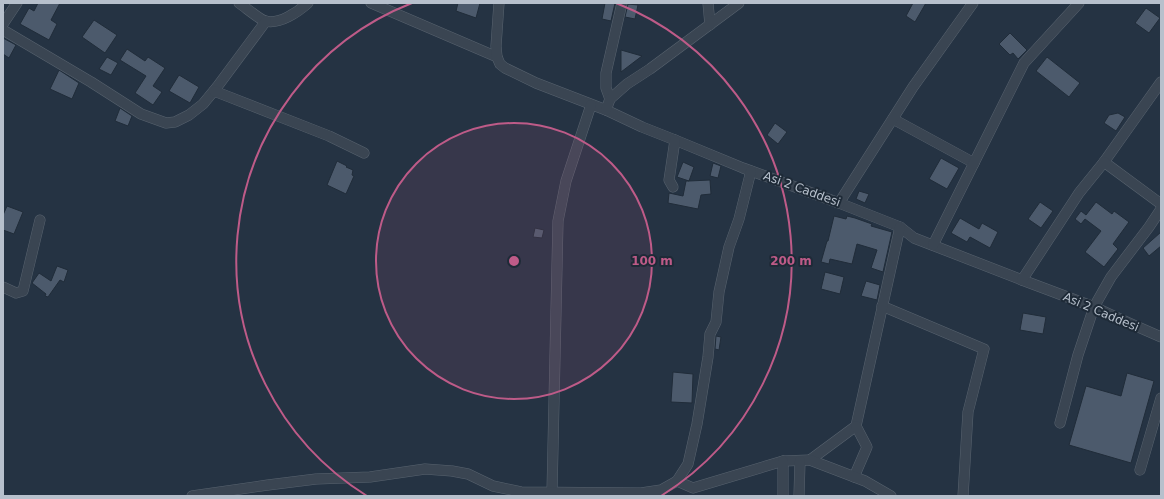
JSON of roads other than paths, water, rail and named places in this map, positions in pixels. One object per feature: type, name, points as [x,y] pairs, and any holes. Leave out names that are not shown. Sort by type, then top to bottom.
[{"type":"street","points":[[3,24],[17,3]]},
{"type":"street","points":[[239,3],[266,21],[280,21],[300,10],[308,3]]},
{"type":"street","points":[[371,3],[497,57],[496,46],[499,3]]},
{"type":"street","points":[[610,99],[606,88],[606,74],[622,3]]},
{"type":"street","points":[[708,3],[710,25]]},
{"type":"street","points":[[606,110],[610,99],[627,84],[650,69],[738,3]]},
{"type":"street","points":[[839,203],[913,87],[973,3]]},
{"type":"street","points":[[933,245],[1024,63],[1079,3]]},
{"type":"street","points":[[3,30],[91,82],[141,114],[166,123],[175,122],[189,115],[203,104],[266,21]]},
{"type":"street","name":"Asi 2 Caddesi","points":[[497,57],[500,64],[505,68],[536,83],[606,110],[642,127],[751,171],[900,227],[914,238],[1094,307],[1129,324],[1161,336]]},
{"type":"street","points":[[1022,280],[1079,193],[1104,162],[1161,82]]},
{"type":"street","points":[[214,91],[329,136],[364,153]]},
{"type":"street","points":[[552,492],[558,221],[566,181],[591,105]]},
{"type":"street","points":[[893,119],[974,163]]},
{"type":"street","points":[[673,187],[669,180],[675,140]]},
{"type":"street","points":[[1104,162],[1161,204]]},
{"type":"street","points":[[192,496],[268,484],[316,479],[370,477],[425,469],[468,474],[494,486],[521,492],[641,492],[661,490],[676,481],[688,464],[697,424],[708,357],[710,334],[716,322],[719,292],[729,247],[739,219],[751,171]]},
{"type":"street","points":[[1060,423],[1078,355],[1094,307],[1111,277],[1161,209]]},
{"type":"street","points":[[3,287],[16,293],[23,291],[40,220]]},
{"type":"street","points":[[854,477],[867,447],[856,426],[900,227]]},
{"type":"street","points":[[882,306],[984,349],[968,412],[963,496]]},
{"type":"street","points":[[1140,470],[1161,398]]},
{"type":"street","points":[[799,496],[805,460],[856,426]]},
{"type":"street","points":[[676,481],[693,488],[783,462],[805,460],[864,481],[891,496]]},
{"type":"street","points":[[783,462],[783,496]]}]
